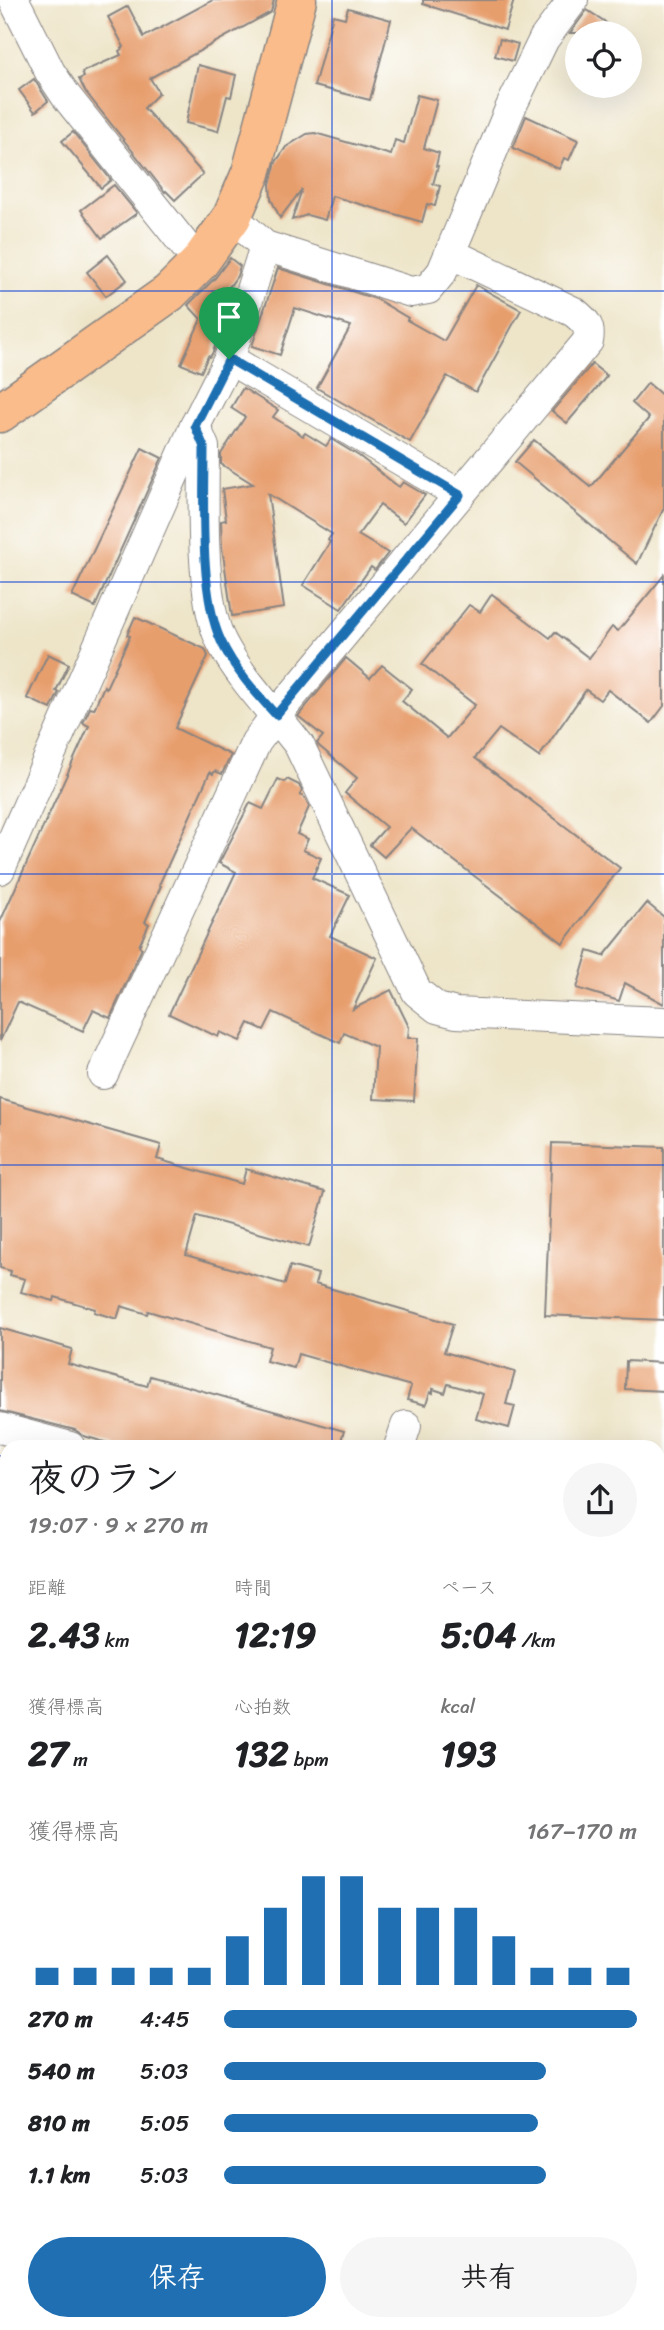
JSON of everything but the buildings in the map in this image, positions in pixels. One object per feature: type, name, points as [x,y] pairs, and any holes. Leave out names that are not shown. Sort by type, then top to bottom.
[{"type":"main road","points":[[0,413],[158,301],[199,263],[232,217],[251,173],[297,0]]},
{"type":"street","points":[[13,0],[50,72],[66,96],[199,263]]},
{"type":"street","points":[[232,217],[265,246],[411,292],[428,289],[442,272],[510,108],[544,39],[573,0]]},
{"type":"street","points":[[0,869],[195,426],[229,359],[265,246]]},
{"type":"street","points":[[103,1074],[256,742],[588,341],[590,330],[585,320],[574,312],[450,253]]},
{"type":"street","points":[[229,359],[460,495]]},
{"type":"street","points":[[195,426],[204,447],[208,596],[220,640],[246,682],[299,745],[417,992],[437,1008],[456,1013],[664,1022]]},
{"type":"street","points":[[0,1427],[46,1440]]},
{"type":"route","points":[[229,359],[460,495],[276,715],[246,682],[220,640],[208,596],[204,447],[195,426],[229,359]]}]
